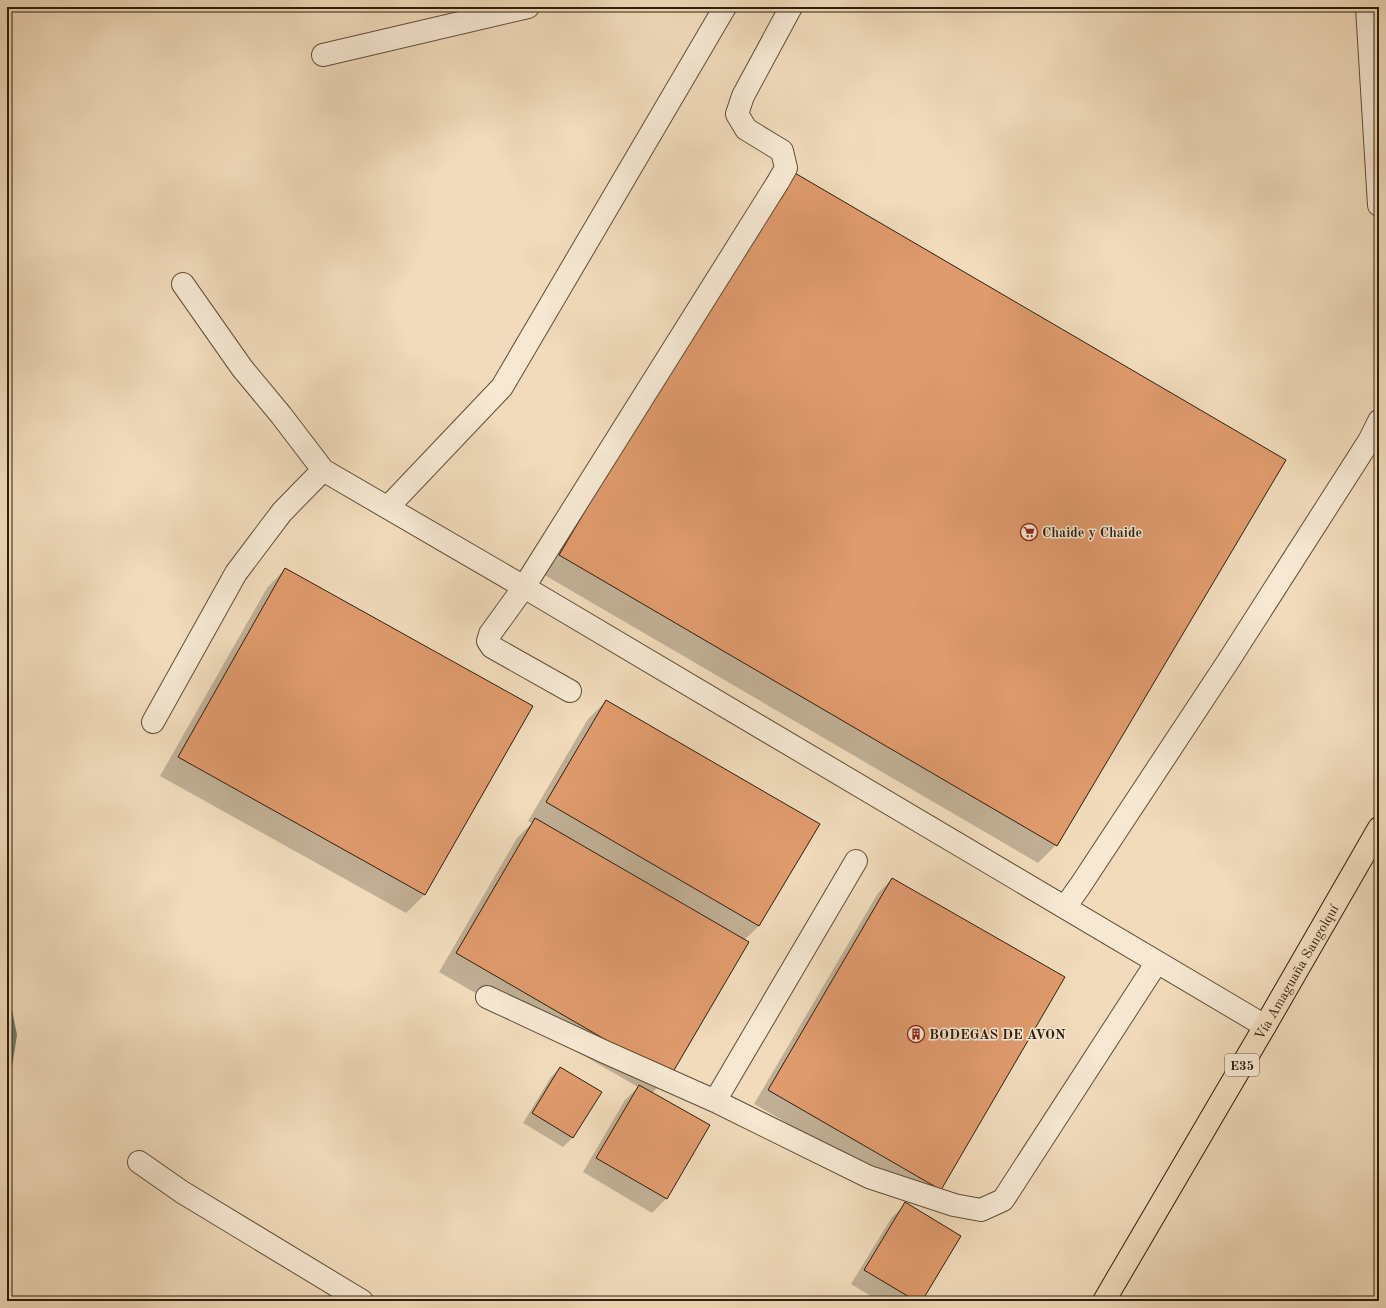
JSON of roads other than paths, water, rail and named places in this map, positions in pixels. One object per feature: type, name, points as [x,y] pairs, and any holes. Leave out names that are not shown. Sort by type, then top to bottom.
[{"type":"highway","name":"Vía Amaguaña Sangolquí","points":[[1104,1301],[1266,1026],[1379,828]]},
{"type":"lane","points":[[323,55],[528,7]]},
{"type":"lane","points":[[388,508],[502,387],[725,7]]},
{"type":"lane","points":[[570,691],[492,647],[488,642],[490,634],[524,586],[786,168],[782,151],[746,129],[737,114],[743,96],[791,7]]},
{"type":"lane","points":[[1367,7],[1379,205]]},
{"type":"lane","points":[[183,284],[242,368],[323,470],[524,586],[1266,1026]]},
{"type":"lane","points":[[1065,907],[1229,660],[1369,441],[1379,421]]},
{"type":"lane","points":[[153,722],[236,573],[282,512],[323,470]]},
{"type":"lane","points":[[715,1101],[856,861]]},
{"type":"lane","points":[[487,997],[715,1101],[869,1177],[954,1205],[981,1210],[1003,1200],[1157,962]]},
{"type":"lane","points":[[139,1162],[182,1192],[362,1301]]},
{"type":"waterway","points":[[7,1005],[13,1035],[7,1073]]},
{"type":"place","name":"Chaide y Chaide","points":[[1029,532]]},
{"type":"place","name":"BODEGAS DE AVON","points":[[916,1034]]}]
